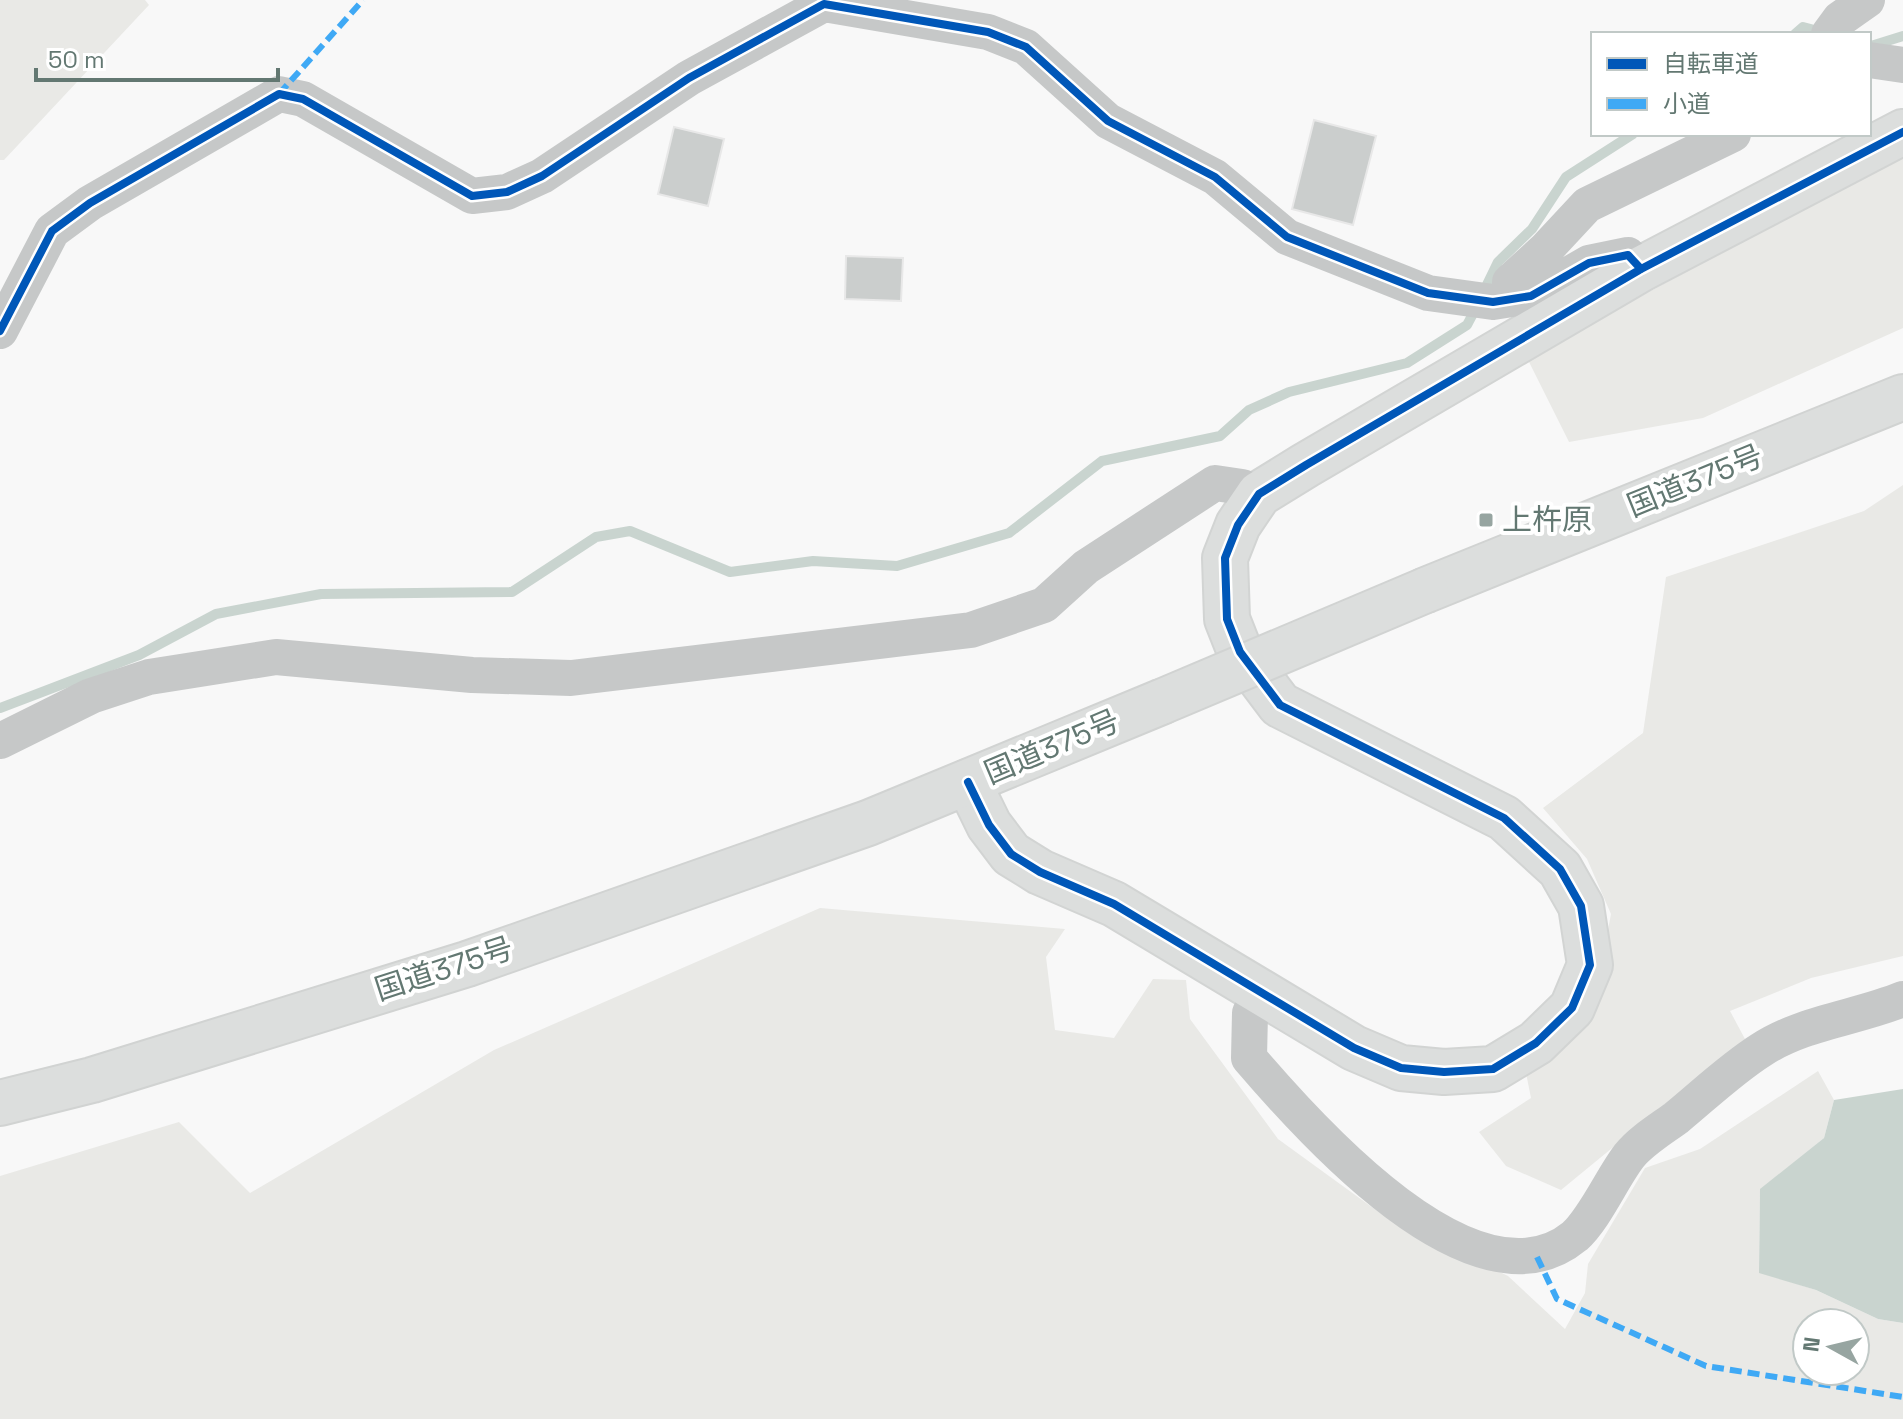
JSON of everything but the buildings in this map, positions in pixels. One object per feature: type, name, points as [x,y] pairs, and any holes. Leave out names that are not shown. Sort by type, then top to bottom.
[{"type":"main road","points":[[968,782],[989,825],[1011,854],[1040,872],[1114,904],[1354,1048],[1401,1068],[1444,1072],[1493,1069],[1536,1043],[1572,1008],[1590,965],[1581,906],[1560,869],[1543,850],[1504,818],[1280,705],[1240,652],[1227,619],[1225,558],[1238,525],[1259,494],[1641,269],[1903,132]]},
{"type":"main road","name":"国道375号","points":[[0,1103],[92,1080],[467,964],[868,823],[1426,590],[1903,397]]},
{"type":"street","points":[[969,0],[985,16],[988,32]]},
{"type":"street","points":[[0,331],[52,231],[90,203],[279,94],[303,99],[472,196],[507,192],[542,176],[689,78],[824,4],[988,32],[1026,47],[1108,121],[1215,177],[1287,237],[1428,293],[1489,300],[1531,296],[1589,263],[1628,255],[1641,269]]},
{"type":"street","points":[[1871,60],[1903,65]]},
{"type":"street","points":[[1489,300],[1546,249],[1587,205],[1729,136]]},
{"type":"street","points":[[0,741],[91,696],[149,677],[263,659],[472,675],[571,678],[971,630],[1044,605],[1086,567],[1215,483],[1242,487],[1259,494]]},
{"type":"street","points":[[1260,992],[1250,1013],[1249,1058],[1294,1111],[1405,1210],[1460,1244],[1504,1258],[1537,1257],[1576,1235],[1631,1153],[1761,1050],[1794,1033],[1903,999]]},
{"type":"shaded area","points":[[0,0],[145,0],[149,5],[4,160],[0,160]]},
{"type":"shaded area","points":[[1903,154],[1903,328],[1703,418],[1569,442],[1527,358]]},
{"type":"shaded area","points":[[1903,485],[1903,956],[1811,978],[1730,1011],[1745,1039],[1561,1190],[1506,1166],[1479,1132],[1531,1098],[1525,1068],[1596,994],[1611,914],[1587,859],[1543,808],[1643,733],[1666,577],[1864,511]]},
{"type":"shaded area","points":[[820,908],[1065,929],[1046,957],[1055,1030],[1114,1038],[1153,979],[1186,980],[1190,1019],[1278,1139],[1380,1213],[1508,1276],[1565,1329],[1585,1293],[1588,1264],[1645,1168],[1700,1149],[1818,1071],[1834,1100],[1824,1138],[1760,1190],[1759,1272],[1816,1290],[1852,1307],[1791,1307],[1791,1387],[1871,1387],[1871,1316],[1903,1323],[1903,1419],[0,1419],[0,1176],[179,1122],[250,1193],[494,1050]]},
{"type":"shaded area","points":[[1903,1089],[1903,1323],[1871,1316],[1871,1307],[1852,1307],[1816,1290],[1759,1273],[1760,1189],[1824,1138],[1834,1100]]},
{"type":"waterway","points":[[1797,32],[1803,27],[1822,32]]},
{"type":"waterway","points":[[1871,46],[1903,36]]},
{"type":"waterway","points":[[1483,293],[1498,262],[1532,229],[1566,177],[1630,136]]},
{"type":"waterway","points":[[0,708],[139,655],[216,614],[321,594],[512,592],[596,537],[630,531],[730,572],[813,561],[897,566],[1009,533],[1102,461],[1220,436],[1249,410],[1289,392],[1407,363],[1467,325],[1476,308]]},
{"type":"marked path","points":[[279,94],[363,0]]},
{"type":"marked path","points":[[1537,1257],[1557,1299],[1706,1366],[1903,1397]]},
{"type":"cycle path","points":[[0,331],[52,231],[90,203],[279,94],[303,99],[472,196],[507,192],[542,176],[689,78],[824,4],[988,32],[1026,47],[1108,121],[1215,177],[1287,237],[1428,293],[1493,302],[1531,296],[1589,263],[1628,255],[1641,269]]},
{"type":"cycle path","points":[[968,782],[989,825],[1011,854],[1040,872],[1114,904],[1354,1048],[1401,1068],[1444,1072],[1493,1069],[1536,1043],[1572,1008],[1590,965],[1581,906],[1560,869],[1504,818],[1280,705],[1240,652],[1227,619],[1225,558],[1238,525],[1259,494],[1306,465],[1641,269],[1903,132]]},
{"type":"place","name":"上杵原","points":[[1486,520]]}]
